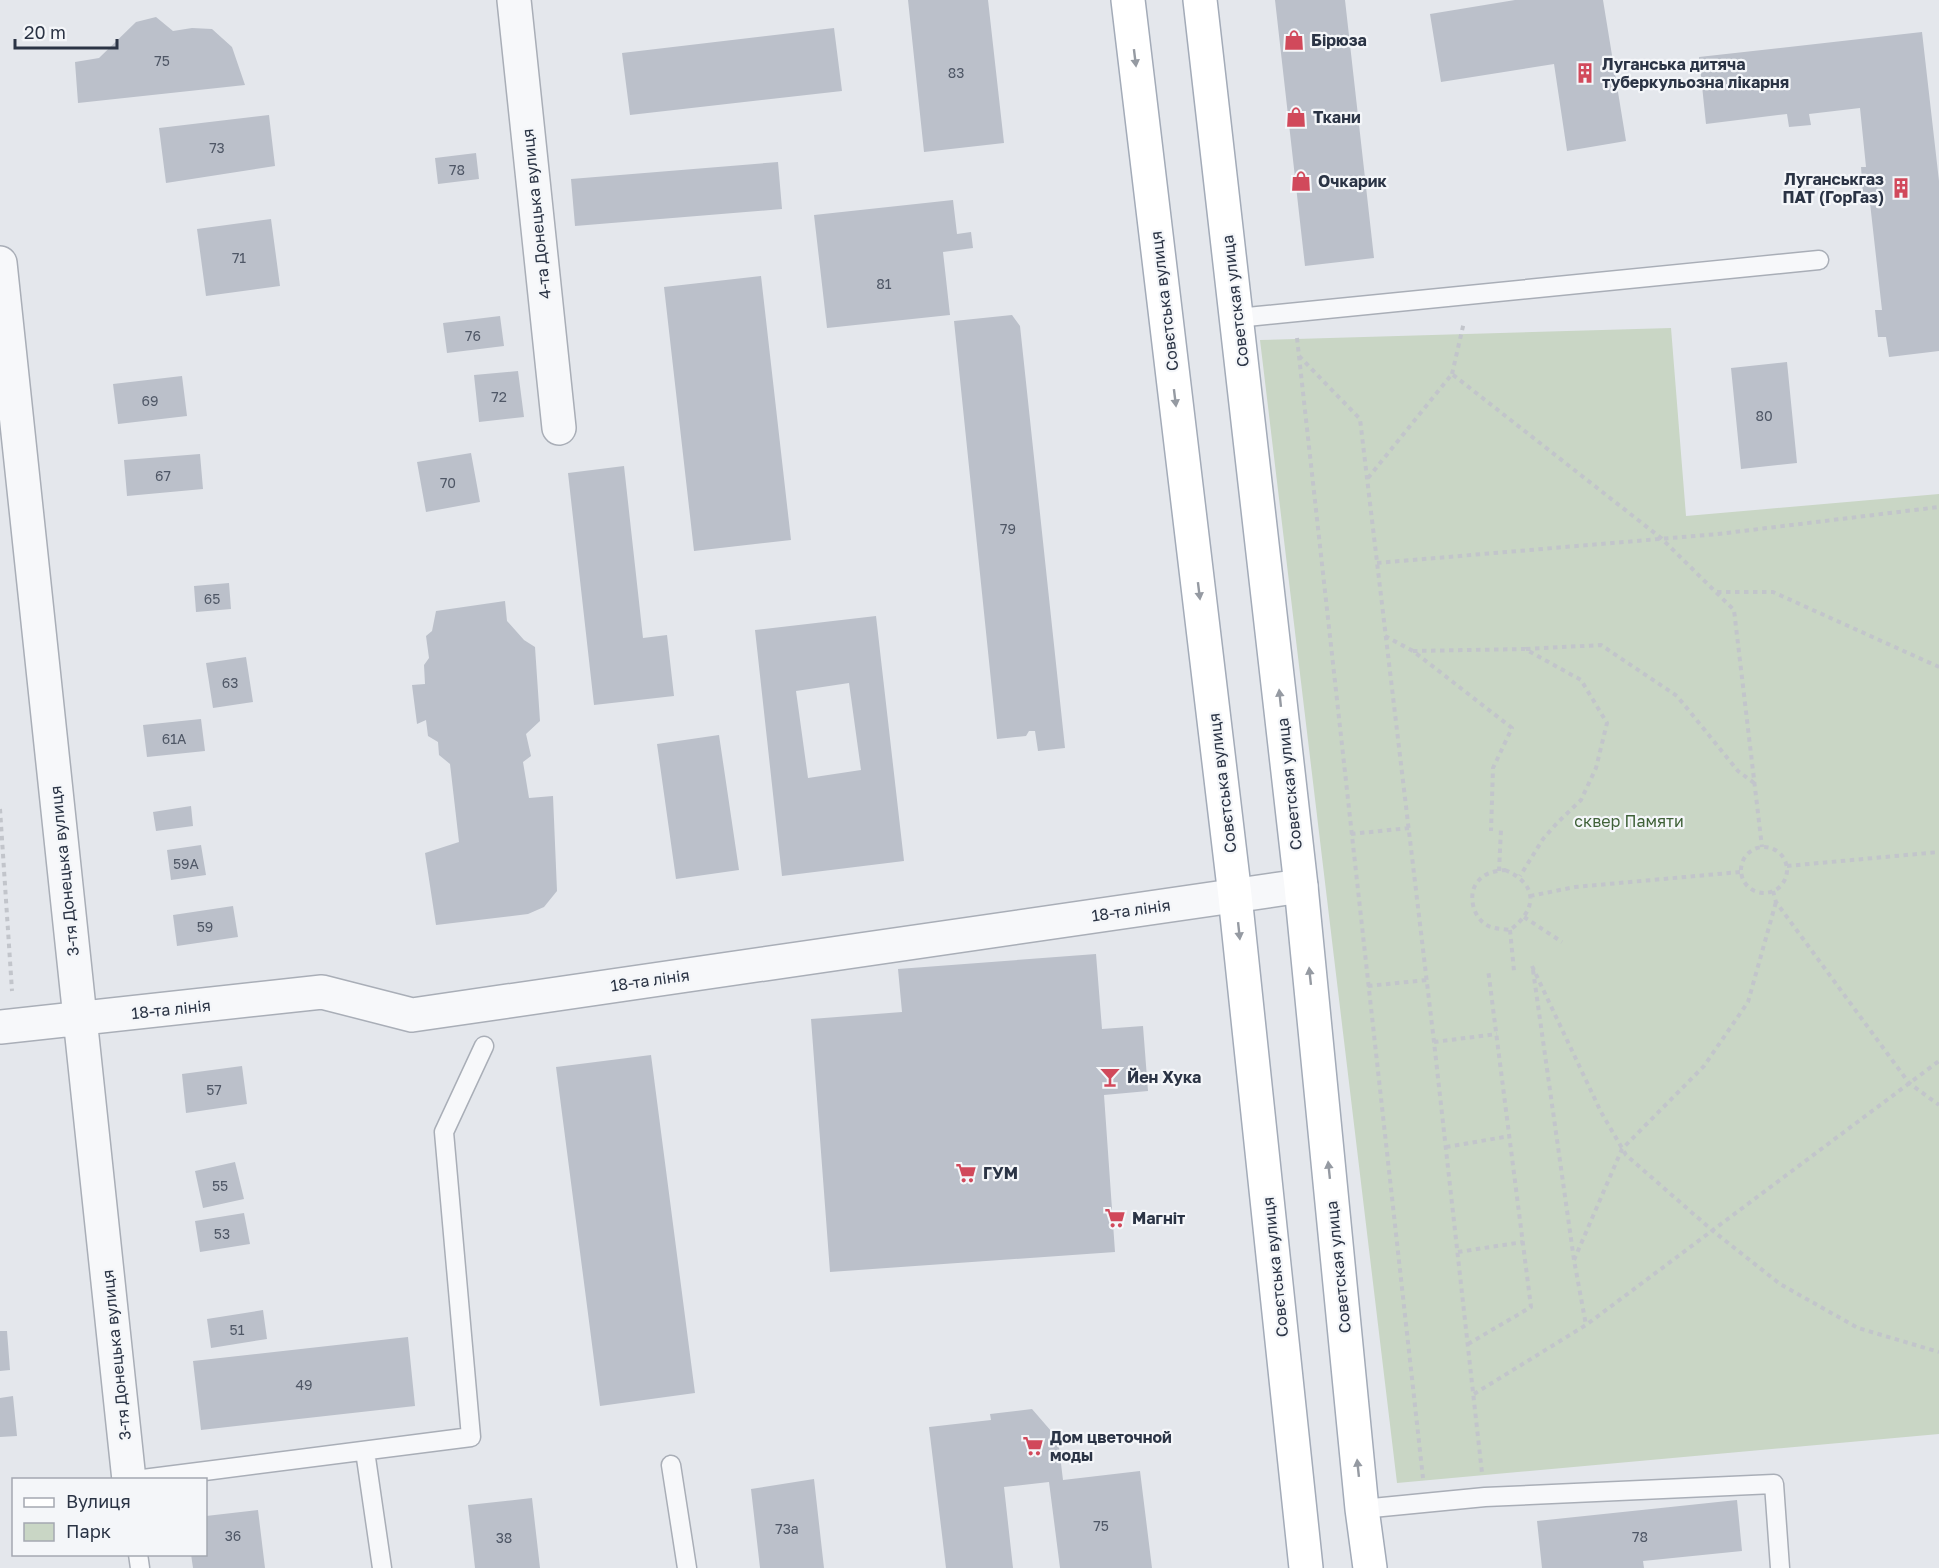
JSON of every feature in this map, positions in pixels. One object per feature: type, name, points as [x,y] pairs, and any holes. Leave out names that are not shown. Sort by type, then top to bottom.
[{"type":"main road","name":"Совєтська вулиця","points":[[1128,0],[1235,896],[1306,1568]]},
{"type":"main road","name":"Советская улица","points":[[1200,0],[1301,886],[1362,1509],[1370,1568]]},
{"type":"street","name":"4-та Донецька вулиця","points":[[514,0],[559,428]]},
{"type":"street","name":"3-тя Донецька вулиця","points":[[0,263],[129,1478]]},
{"type":"street","name":"18-та лінія","points":[[7,1027],[322,992],[412,1015],[1301,886]]},
{"type":"lane","points":[[1237,318],[1819,260]]},
{"type":"lane","points":[[143,1478],[471,1437],[444,1132],[484,1046]]},
{"type":"lane","points":[[365,1451],[382,1568]]},
{"type":"lane","points":[[671,1465],[687,1568]]},
{"type":"lane","points":[[1362,1509],[1485,1497],[1774,1484],[1780,1568]]},
{"type":"path","points":[[1367,478],[1452,374],[1470,295]]},
{"type":"path","points":[[1296,313],[1298,355],[1425,1503]]},
{"type":"path","points":[[1298,355],[1360,419],[1427,980],[1485,1497]]},
{"type":"path","points":[[1452,374],[1660,538],[1734,610],[1762,847]]},
{"type":"path","points":[[1377,562],[1726,533],[1939,507]]},
{"type":"path","points":[[1717,592],[1773,592],[1939,667]]},
{"type":"path","points":[[1385,636],[1413,651],[1512,728],[1493,768],[1491,831]]},
{"type":"path","points":[[1413,651],[1601,645],[1677,696],[1738,771],[1754,783]]},
{"type":"path","points":[[1520,876],[1543,839],[1581,800],[1596,768],[1607,723],[1581,680],[1526,649]]},
{"type":"path","points":[[0,809],[7,1027]]},
{"type":"path","points":[[1351,834],[1409,828]]},
{"type":"path","points":[[1499,871],[1502,829]]},
{"type":"path","points":[[1762,847],[1775,850],[1787,866],[1784,881],[1773,891],[1758,893],[1742,879],[1740,872],[1748,852],[1762,847]]},
{"type":"path","points":[[1787,866],[1939,852]]},
{"type":"path","points":[[1505,870],[1520,876],[1530,890],[1530,907],[1521,922],[1510,930],[1490,927],[1476,916],[1472,900],[1476,884],[1489,872],[1499,871],[1505,870]]},
{"type":"path","points":[[1530,896],[1575,887],[1740,872]]},
{"type":"path","points":[[1773,891],[1776,902],[1910,1083],[1939,1106]]},
{"type":"path","points":[[1574,1260],[1623,1149],[1704,1066],[1748,1002],[1776,902]]},
{"type":"path","points":[[1524,917],[1562,942]]},
{"type":"path","points":[[1510,930],[1514,971]]},
{"type":"path","points":[[1586,1325],[1574,1260],[1532,966],[1601,1112],[1626,1155],[1713,1231],[1780,1284],[1858,1328],[1939,1352]]},
{"type":"path","points":[[1468,1344],[1531,1307],[1488,969]]},
{"type":"path","points":[[1368,986],[1427,980]]},
{"type":"path","points":[[1434,1042],[1497,1034]]},
{"type":"path","points":[[1474,1394],[1586,1325],[1939,1061]]},
{"type":"path","points":[[1446,1147],[1510,1136]]},
{"type":"path","points":[[1458,1252],[1523,1242]]},
{"type":"green space","name":"сквер Памяти","points":[[1671,328],[1686,516],[1939,494],[1939,1434],[1397,1483],[1260,340]]},
{"type":"building","points":[[908,0],[988,0],[1004,143],[924,152]]},
{"type":"building","points":[[1275,0],[1345,0],[1374,258],[1305,266]]},
{"type":"building","name":"Луганська дитяча туберкульозна лікарня","points":[[1515,0],[1603,0],[1626,141],[1567,151],[1554,64],[1441,82],[1430,14]]},
{"type":"building","points":[[156,17],[173,31],[192,28],[212,29],[232,47],[245,85],[78,103],[75,62],[99,58],[136,22]]},
{"type":"building","points":[[834,28],[842,91],[630,115],[622,53]]},
{"type":"building","name":"Луганськгаз ПАТ (ГорГаз)","points":[[1922,32],[1939,181],[1939,351],[1889,357],[1886,337],[1878,337],[1875,310],[1882,310],[1869,194],[1863,195],[1861,167],[1866,167],[1860,108],[1809,114],[1811,125],[1789,127],[1787,114],[1706,124],[1699,57]]},
{"type":"building","points":[[269,115],[275,166],[166,183],[159,128]]},
{"type":"building","points":[[476,153],[479,179],[438,184],[435,158]]},
{"type":"building","points":[[778,162],[782,209],[575,226],[571,179]]},
{"type":"building","points":[[953,200],[957,234],[971,232],[973,248],[943,252],[950,315],[827,328],[814,215]]},
{"type":"building","points":[[271,219],[280,286],[206,296],[197,229]]},
{"type":"building","points":[[761,276],[791,540],[694,551],[664,287]]},
{"type":"building","points":[[1012,315],[1020,326],[1065,748],[1038,751],[1035,731],[1029,731],[1026,736],[997,739],[954,321]]},
{"type":"building","points":[[500,316],[504,346],[447,353],[443,323]]},
{"type":"building","points":[[1787,362],[1797,463],[1741,469],[1731,368]]},
{"type":"building","points":[[518,371],[524,417],[479,422],[474,375]]},
{"type":"building","points":[[182,376],[187,416],[118,424],[113,384]]},
{"type":"building","points":[[471,453],[480,502],[426,512],[417,462]]},
{"type":"building","points":[[200,454],[203,489],[127,496],[124,460]]},
{"type":"building","points":[[624,466],[643,638],[667,635],[674,696],[594,705],[568,473]]},
{"type":"building","points":[[229,583],[231,609],[196,612],[194,586]]},
{"type":"building","points":[[505,601],[507,621],[524,640],[535,647],[540,721],[526,734],[531,756],[523,762],[529,798],[553,796],[557,891],[544,907],[528,914],[436,925],[425,853],[459,842],[450,764],[439,755],[438,742],[428,736],[426,720],[417,724],[412,685],[425,684],[424,665],[429,658],[426,636],[432,631],[436,611]]},
{"type":"building","points":[[876,616],[904,861],[782,876],[755,630]],"holes":[[[849,683],[861,770],[808,778],[796,691]]]},
{"type":"building","points":[[246,657],[253,702],[213,708],[206,663]]},
{"type":"building","points":[[201,719],[205,751],[147,757],[143,725]]},
{"type":"building","points":[[719,735],[739,870],[676,879],[657,744]]},
{"type":"building","points":[[191,806],[193,826],[156,831],[153,812]]},
{"type":"building","points":[[201,845],[206,875],[171,880],[167,850]]},
{"type":"building","points":[[233,906],[238,937],[177,946],[173,915]]},
{"type":"building","name":"ГУМ","points":[[1096,954],[1102,1029],[1143,1026],[1148,1091],[1104,1095],[1115,1252],[830,1272],[811,1019],[902,1012],[898,969]]},
{"type":"building","points":[[651,1055],[695,1393],[600,1406],[556,1067]]},
{"type":"building","points":[[242,1066],[247,1104],[186,1113],[182,1074]]},
{"type":"building","points":[[235,1162],[244,1199],[203,1208],[195,1171]]},
{"type":"building","points":[[244,1213],[250,1244],[200,1252],[195,1221]]},
{"type":"building","points":[[263,1310],[267,1339],[211,1348],[207,1319]]},
{"type":"building","points":[[0,1331],[7,1331],[10,1370],[0,1371]]},
{"type":"building","points":[[408,1337],[415,1406],[201,1430],[193,1361]]},
{"type":"building","points":[[13,1396],[17,1436],[0,1437],[0,1398]]},
{"type":"building","points":[[1032,1409],[1058,1439],[1063,1480],[1140,1471],[1152,1568],[1060,1568],[1049,1482],[1004,1487],[1013,1568],[946,1568],[929,1427],[991,1420],[990,1414]]},
{"type":"building","points":[[814,1479],[824,1568],[760,1568],[751,1489]]},
{"type":"building","points":[[532,1498],[540,1568],[475,1568],[468,1505]]},
{"type":"building","points":[[1737,1500],[1742,1551],[1643,1561],[1644,1568],[1542,1568],[1537,1521]]},
{"type":"building","points":[[258,1510],[265,1568],[193,1568],[191,1556],[207,1556],[207,1516]]},
{"type":"place","name":"Бірюза","points":[[1294,40]]},
{"type":"place","name":"Луганська дитяча туберкульозна лікарня","points":[[1585,73]]},
{"type":"place","name":"Ткани","points":[[1296,117]]},
{"type":"place","name":"Очкарик","points":[[1301,181]]},
{"type":"place","name":"Луганськгаз ПАТ (ГорГаз)","points":[[1901,188]]},
{"type":"place","name":"Йен Хука","points":[[1110,1077]]},
{"type":"place","name":"ГУМ","points":[[966,1173]]},
{"type":"place","name":"Магніт","points":[[1115,1218]]},
{"type":"place","name":"Дом цветочной моды","points":[[1033,1446]]}]
